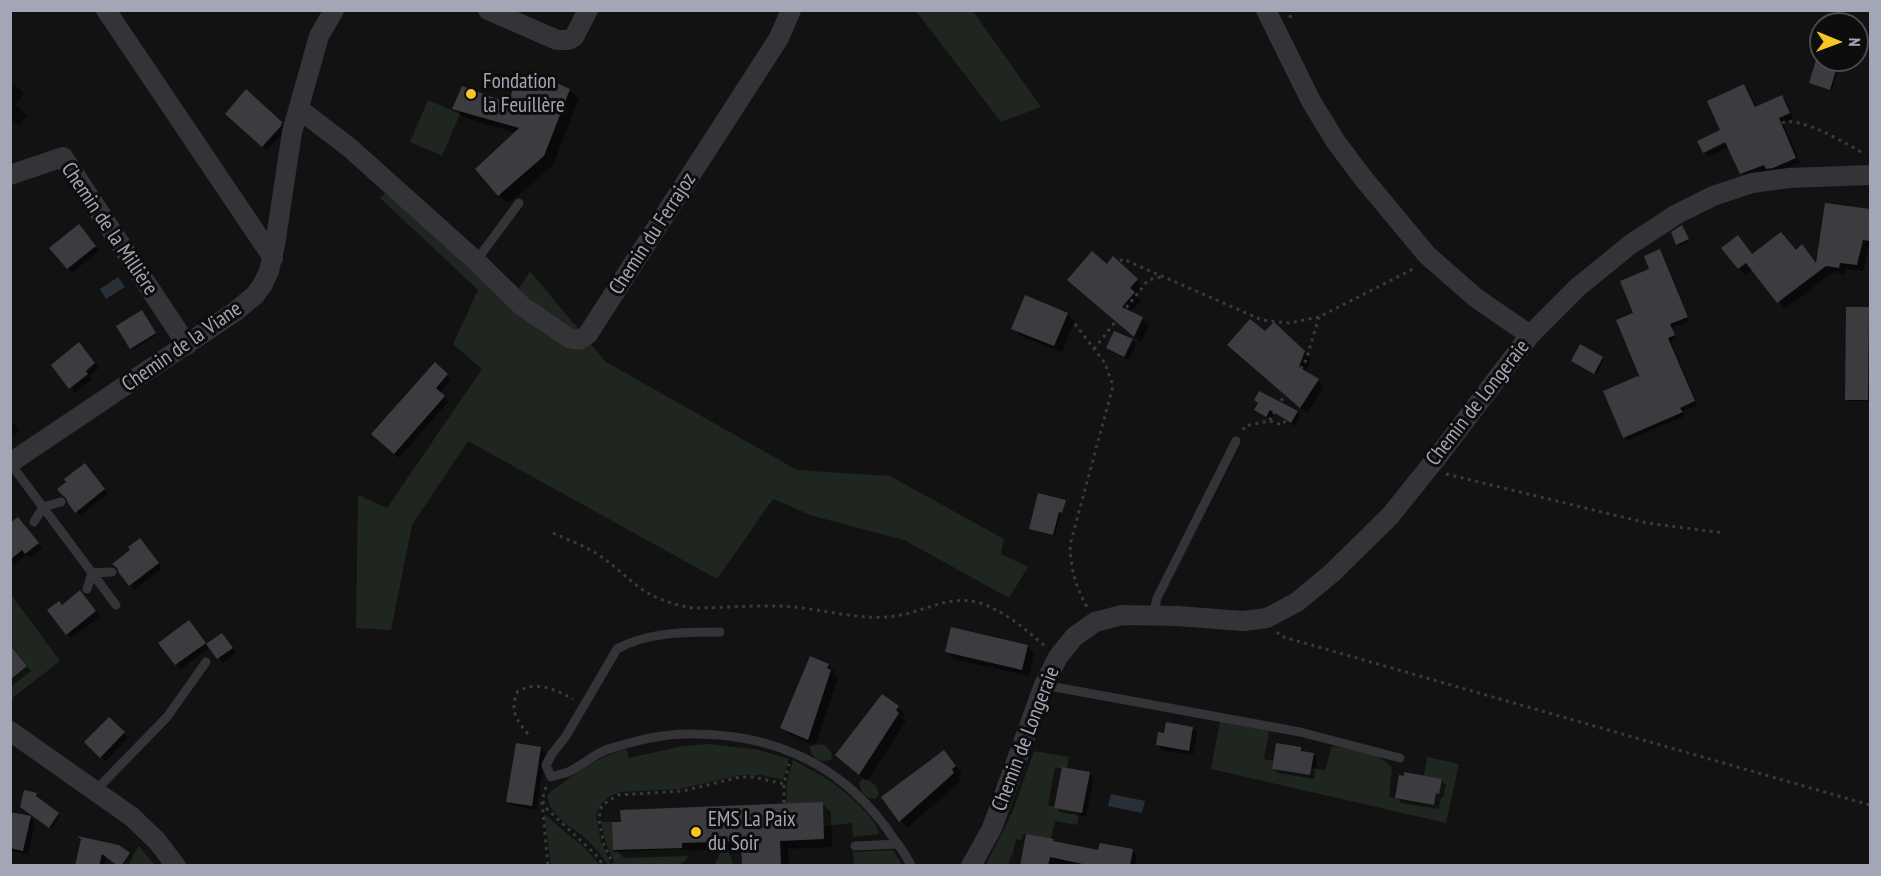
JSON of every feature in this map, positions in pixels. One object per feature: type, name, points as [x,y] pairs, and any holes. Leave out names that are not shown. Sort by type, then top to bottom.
[{"type":"street","points":[[106,10],[273,258]]},
{"type":"street","name":"Chemin de la Viane","points":[[10,463],[236,312],[255,295],[263,284],[273,258],[292,132],[319,36],[334,10]]},
{"type":"street","points":[[488,10],[563,41],[574,37],[588,10]]},
{"type":"street","name":"Chemin du Ferrajoz","points":[[476,261],[522,306],[569,338],[582,340],[672,206],[772,48],[791,10]]},
{"type":"street","points":[[1266,10],[1311,101],[1336,142],[1363,178],[1433,260],[1476,298],[1530,335]]},
{"type":"street","points":[[299,109],[351,148],[476,261]]},
{"type":"street","name":"Chemin de la Millière","points":[[10,175],[63,157],[188,345]]},
{"type":"street","name":"Chemin de Longeraie","points":[[971,866],[993,828],[1044,685],[1058,657],[1074,637],[1095,622],[1122,615],[1243,621],[1267,618],[1297,602],[1332,573],[1390,516],[1530,335],[1578,287],[1631,244],[1677,214],[1713,196],[1752,183],[1789,178],[1870,175]]},
{"type":"street","points":[[10,730],[132,817],[157,841],[176,866]]},
{"type":"lane","points":[[476,261],[519,203]]},
{"type":"lane","points":[[1154,616],[1157,598],[1236,441]]},
{"type":"lane","points":[[10,463],[116,605]]},
{"type":"lane","points":[[34,522],[43,507],[60,502]]},
{"type":"lane","points":[[92,573],[112,572]]},
{"type":"lane","points":[[87,589],[92,573]]},
{"type":"lane","points":[[720,632],[687,632],[650,637],[628,643],[617,649],[566,736],[546,765],[551,777],[569,772],[609,748],[651,738],[692,734],[750,739],[819,765],[845,782],[866,802],[898,844],[911,866]]},
{"type":"lane","points":[[96,790],[167,717],[206,662]]},
{"type":"lane","points":[[1044,685],[1300,732],[1400,758]]},
{"type":"lane","points":[[855,846],[898,844]]},
{"type":"path","points":[[1782,123],[1787,121],[1801,124],[1832,136],[1865,154]]},
{"type":"path","points":[[1120,261],[1123,259],[1262,320],[1289,323],[1319,317],[1433,260]]},
{"type":"path","points":[[1094,349],[1148,280],[1162,276]]},
{"type":"path","points":[[1269,421],[1306,360],[1319,317]]},
{"type":"path","points":[[1075,324],[1105,363],[1113,387],[1071,545],[1071,566],[1077,587],[1095,622]]},
{"type":"path","points":[[1236,441],[1245,426],[1269,421],[1282,424],[1286,420]]},
{"type":"path","points":[[1427,470],[1647,523],[1724,533]]},
{"type":"path","points":[[553,533],[592,550],[640,588],[678,606],[693,608],[791,607],[883,617],[907,614],[953,600],[979,603],[1018,623],[1058,657]]},
{"type":"path","points":[[1267,618],[1280,636],[1870,805]]},
{"type":"path","points":[[528,734],[518,722],[513,711],[518,691],[526,687],[537,686],[554,690],[572,699],[581,710]]},
{"type":"path","points":[[784,803],[784,784],[789,762]]},
{"type":"path","points":[[548,866],[542,800],[551,777]]},
{"type":"path","points":[[614,866],[604,845],[599,820],[602,805],[618,795],[683,791],[740,777],[753,777],[784,784]]},
{"type":"path","points":[[542,800],[547,808],[595,854],[604,866]]},
{"type":"shaded area","points":[[916,11],[973,11],[1041,107],[1001,122]]},
{"type":"shaded area","points":[[428,100],[460,114],[442,156],[410,142]]},
{"type":"shaded area","points":[[397,182],[518,290],[530,271],[606,362],[797,470],[890,476],[1004,539],[1001,554],[1028,567],[1009,598],[904,540],[813,516],[773,499],[717,579],[468,441],[412,525],[391,630],[356,628],[358,495],[387,508],[482,369],[453,344],[478,290],[380,198]]},
{"type":"shaded area","points":[[118,277],[125,287],[106,299],[100,289]]},
{"type":"shaded area","points":[[10,593],[60,661],[11,699],[11,680],[27,666],[11,645]]},
{"type":"shaded area","points":[[1220,721],[1269,731],[1264,759],[1273,761],[1272,769],[1309,775],[1311,768],[1325,770],[1332,746],[1365,752],[1380,758],[1392,768],[1389,797],[1434,805],[1442,779],[1424,776],[1427,757],[1459,764],[1446,823],[1211,769]]},
{"type":"shaded area","points":[[709,744],[759,750],[789,759],[783,780],[761,775],[740,775],[679,789],[621,792],[610,796],[600,805],[596,816],[601,842],[611,865],[608,865],[586,839],[552,810],[549,803],[547,796],[551,791],[615,752],[626,749],[629,758],[683,746]]},
{"type":"shaded area","points":[[813,744],[825,745],[831,752],[832,759],[820,761],[814,757],[810,747]]},
{"type":"shaded area","points":[[1034,751],[1069,757],[1067,768],[1055,768],[1048,805],[1079,813],[1077,825],[1055,821],[1051,839],[1023,834],[1021,840],[1016,839],[1008,865],[985,866],[1012,813]]},
{"type":"shaded area","points":[[793,760],[827,779],[849,796],[873,820],[879,834],[853,837],[852,823],[824,826],[823,802],[786,804],[787,782]]},
{"type":"shaded area","points":[[862,779],[871,781],[875,785],[879,794],[876,799],[867,797],[863,792],[859,783]]},
{"type":"shaded area","points":[[1111,794],[1145,801],[1142,813],[1108,806]]},
{"type":"shaded area","points":[[544,814],[586,849],[600,865],[551,865]]},
{"type":"shaded area","points":[[601,822],[612,822],[613,852],[683,849],[689,851],[690,854],[684,862],[677,865],[616,865],[606,844]]},
{"type":"shaded area","points":[[139,846],[155,865],[121,866],[129,855],[132,857]]},
{"type":"shaded area","points":[[722,850],[727,850],[732,859],[732,865],[714,865]]},
{"type":"shaded area","points":[[893,850],[902,865],[854,865],[853,852]]},
{"type":"building","points":[[1812,72],[1835,72],[1830,90],[1809,83]]},
{"type":"building","points":[[539,75],[570,89],[544,156],[498,196],[475,169],[519,128],[452,109],[462,86],[508,103],[518,76],[535,83]]},
{"type":"building","points":[[1744,84],[1755,107],[1782,95],[1790,113],[1779,118],[1796,158],[1773,168],[1766,169],[1764,165],[1740,174],[1725,142],[1703,153],[1697,141],[1720,130],[1707,101]]},
{"type":"building","points":[[246,89],[282,122],[262,147],[225,114]]},
{"type":"building","points":[[1825,203],[1870,209],[1870,241],[1863,240],[1857,265],[1840,263],[1839,268],[1826,266],[1777,303],[1746,263],[1738,269],[1721,248],[1738,235],[1752,254],[1781,232],[1796,250],[1802,244],[1816,263]]},
{"type":"building","points":[[79,224],[96,246],[67,269],[49,248]]},
{"type":"building","points":[[1682,225],[1689,239],[1676,245],[1671,232]]},
{"type":"building","points":[[1660,249],[1688,317],[1670,324],[1675,335],[1668,338],[1695,401],[1680,408],[1683,412],[1623,438],[1603,391],[1638,376],[1640,378],[1616,320],[1633,313],[1620,281],[1649,269],[1644,256]]},
{"type":"building","points":[[1092,251],[1107,264],[1113,256],[1138,279],[1130,288],[1135,292],[1122,307],[1143,317],[1134,337],[1067,280]]},
{"type":"building","points":[[1025,295],[1068,313],[1054,346],[1011,329]]},
{"type":"building","points":[[1846,307],[1869,307],[1868,400],[1845,400]]},
{"type":"building","points":[[142,310],[156,333],[130,349],[116,326]]},
{"type":"building","points":[[1250,319],[1265,331],[1274,322],[1305,351],[1299,367],[1319,379],[1300,408],[1227,345]]},
{"type":"building","points":[[1114,331],[1133,339],[1124,357],[1106,348]]},
{"type":"building","points":[[79,342],[95,363],[86,371],[88,374],[69,389],[51,365]]},
{"type":"building","points":[[1580,344],[1603,357],[1594,374],[1571,361]]},
{"type":"building","points":[[435,362],[448,374],[436,388],[445,396],[394,454],[371,434]]},
{"type":"building","points":[[1259,391],[1298,411],[1291,423],[1270,410],[1266,417],[1254,410],[1258,403],[1254,400]]},
{"type":"building","points":[[85,463],[105,489],[75,513],[57,489],[66,482],[64,479]]},
{"type":"building","points":[[1038,493],[1066,500],[1062,513],[1059,512],[1053,535],[1029,529]]},
{"type":"building","points":[[18,517],[39,543],[25,554],[22,550],[10,560],[10,523]]},
{"type":"building","points":[[140,538],[159,563],[129,586],[112,564],[130,550],[128,547]]},
{"type":"building","points":[[80,590],[96,611],[66,635],[47,610],[59,601],[62,605]]},
{"type":"building","points":[[189,620],[206,643],[175,665],[158,643]]},
{"type":"building","points":[[951,627],[1028,645],[1022,670],[945,652]]},
{"type":"building","points":[[222,633],[233,648],[217,659],[206,644]]},
{"type":"building","points":[[10,645],[27,666],[10,680]]},
{"type":"building","points":[[810,656],[829,664],[827,668],[831,670],[808,740],[780,728]]},
{"type":"building","points":[[882,694],[899,706],[896,710],[899,713],[859,775],[835,755]]},
{"type":"building","points":[[109,717],[125,732],[100,758],[84,742]]},
{"type":"building","points":[[1166,722],[1193,727],[1189,751],[1156,745],[1158,732],[1164,733]]},
{"type":"building","points":[[516,743],[541,747],[532,806],[506,802]]},
{"type":"building","points":[[1276,743],[1301,747],[1301,751],[1314,753],[1310,775],[1272,769]]},
{"type":"building","points":[[944,750],[956,766],[952,769],[954,773],[899,822],[881,797]]},
{"type":"building","points":[[1062,767],[1090,772],[1082,813],[1054,808]]},
{"type":"building","points":[[1404,772],[1442,779],[1434,805],[1395,798],[1399,775],[1404,776]]},
{"type":"building","points":[[24,790],[37,793],[36,796],[59,813],[49,828],[20,807]]},
{"type":"building","name":"EMS La Paix du Soir","points":[[823,802],[824,839],[780,841],[781,866],[742,866],[741,841],[682,843],[682,848],[613,850],[612,822],[621,822],[620,810]]},
{"type":"building","points":[[10,812],[31,816],[23,851],[10,848]]},
{"type":"building","points":[[1026,834],[1098,850],[1100,843],[1133,849],[1130,866],[1092,866],[1050,857],[1048,866],[1020,866]]},
{"type":"building","points":[[77,836],[119,845],[130,853],[121,866],[102,854],[99,866],[75,866],[81,839]]},
{"type":"place","name":"Fondation la Feuillère","points":[[471,94]]},
{"type":"place","name":"EMS La Paix du Soir","points":[[696,832]]}]
